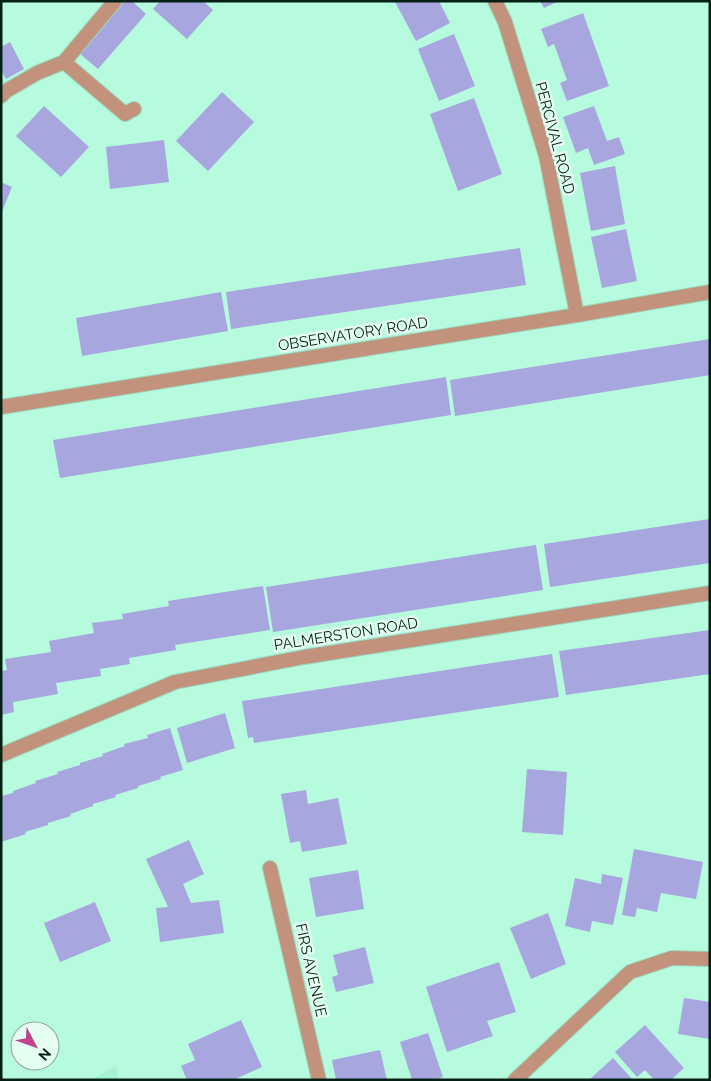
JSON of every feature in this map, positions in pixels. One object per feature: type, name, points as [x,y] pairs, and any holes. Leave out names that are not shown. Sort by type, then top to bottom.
[{"type":"street","points":[[1,96],[6,91],[37,73],[64,62],[115,1]]},
{"type":"street","name":"PERCIVAL ROAD","points":[[495,1],[505,22],[546,156],[577,315]]},
{"type":"street","points":[[64,62],[125,114],[134,109]]},
{"type":"street","name":"OBSERVATORY ROAD","points":[[1,407],[710,292]]},
{"type":"street","name":"PALMERSTON ROAD","points":[[1,755],[175,682],[304,657],[710,593]]},
{"type":"street","name":"FIRS AVENUE","points":[[270,868],[319,1080]]},
{"type":"street","points":[[515,1080],[630,972],[672,958],[710,959]]},
{"type":"shaded area","points":[[116,1066],[119,1080],[91,1080]]},
{"type":"building","points":[[124,1],[132,1],[146,14],[98,69],[79,53]]},
{"type":"building","points":[[160,1],[203,1],[213,10],[187,39],[153,9]]},
{"type":"building","points":[[439,1],[450,23],[416,41],[395,2]]},
{"type":"building","points":[[540,1],[559,1],[544,8]]},
{"type":"building","points":[[583,13],[609,86],[567,101],[560,83],[567,80],[554,44],[548,47],[541,29]]},
{"type":"building","points":[[454,34],[475,86],[439,101],[418,49]]},
{"type":"building","points":[[10,42],[24,69],[6,79],[1,70],[1,47]]},
{"type":"building","points":[[222,92],[254,122],[208,171],[176,141]]},
{"type":"building","points":[[474,98],[502,174],[458,191],[430,114]]},
{"type":"building","points":[[44,106],[89,147],[61,177],[16,136]]},
{"type":"building","points":[[594,106],[607,141],[619,137],[625,154],[594,165],[588,148],[576,153],[563,117]]},
{"type":"building","points":[[164,140],[169,182],[110,189],[106,147]]},
{"type":"building","points":[[615,166],[625,224],[591,231],[580,173]]},
{"type":"building","points":[[1,182],[12,187],[1,214]]},
{"type":"building","points":[[626,229],[637,281],[602,288],[591,237]]},
{"type":"building","points":[[520,248],[526,285],[231,329],[226,292]]},
{"type":"building","points":[[221,292],[228,331],[82,356],[76,318]]},
{"type":"building","points":[[710,339],[710,375],[455,416],[450,380]]},
{"type":"building","points":[[446,377],[451,415],[60,478],[53,440]]},
{"type":"building","points":[[710,519],[710,563],[550,587],[544,544]]},
{"type":"building","points":[[536,545],[543,590],[273,632],[266,587]]},
{"type":"building","points":[[263,586],[270,630],[175,645],[176,650],[129,658],[130,664],[100,669],[101,676],[56,683],[58,694],[13,702],[14,712],[1,715],[1,671],[7,670],[5,659],[51,652],[49,641],[94,633],[92,623],[123,619],[122,614],[169,606],[168,601]]},
{"type":"building","points":[[710,630],[710,674],[566,695],[559,651]]},
{"type":"building","points":[[552,654],[559,697],[254,743],[253,737],[248,738],[242,701]]},
{"type":"building","points":[[225,713],[235,748],[187,763],[177,728]]},
{"type":"building","points":[[170,728],[183,770],[160,777],[161,779],[138,786],[138,788],[115,795],[116,797],[70,814],[71,816],[1,842],[1,796],[36,783],[35,781],[58,774],[57,772],[103,756],[102,754],[125,746],[124,744],[148,738],[147,735]]},
{"type":"building","points":[[527,769],[567,772],[563,835],[522,832]]},
{"type":"building","points":[[306,790],[308,804],[338,798],[347,844],[302,852],[300,841],[290,843],[281,794]]},
{"type":"building","points":[[189,840],[204,874],[183,884],[191,903],[219,900],[224,933],[160,942],[156,908],[168,907],[146,859]]},
{"type":"building","points":[[634,849],[703,862],[696,899],[661,893],[657,912],[637,908],[635,917],[622,915]]},
{"type":"building","points":[[358,870],[364,909],[316,917],[309,878]]},
{"type":"building","points":[[602,874],[623,878],[613,925],[592,921],[590,932],[565,926],[575,878],[601,884]]},
{"type":"building","points":[[95,902],[111,941],[60,962],[44,923]]},
{"type":"building","points":[[548,913],[566,964],[531,979],[510,928]]},
{"type":"building","points":[[365,947],[374,983],[336,992],[332,977],[338,975],[333,955]]},
{"type":"building","points":[[499,962],[516,1012],[487,1021],[493,1036],[447,1052],[426,987]]},
{"type":"building","points":[[684,998],[710,1002],[710,1039],[678,1034]]},
{"type":"building","points":[[241,1020],[262,1067],[233,1080],[187,1080],[181,1066],[195,1060],[188,1044]]},
{"type":"building","points":[[645,1025],[684,1068],[671,1080],[654,1080],[645,1070],[637,1077],[615,1052]]},
{"type":"building","points":[[428,1033],[443,1077],[435,1080],[412,1080],[400,1042]]},
{"type":"building","points":[[380,1050],[387,1080],[336,1080],[332,1060]]},
{"type":"building","points":[[613,1058],[633,1080],[589,1080]]}]
